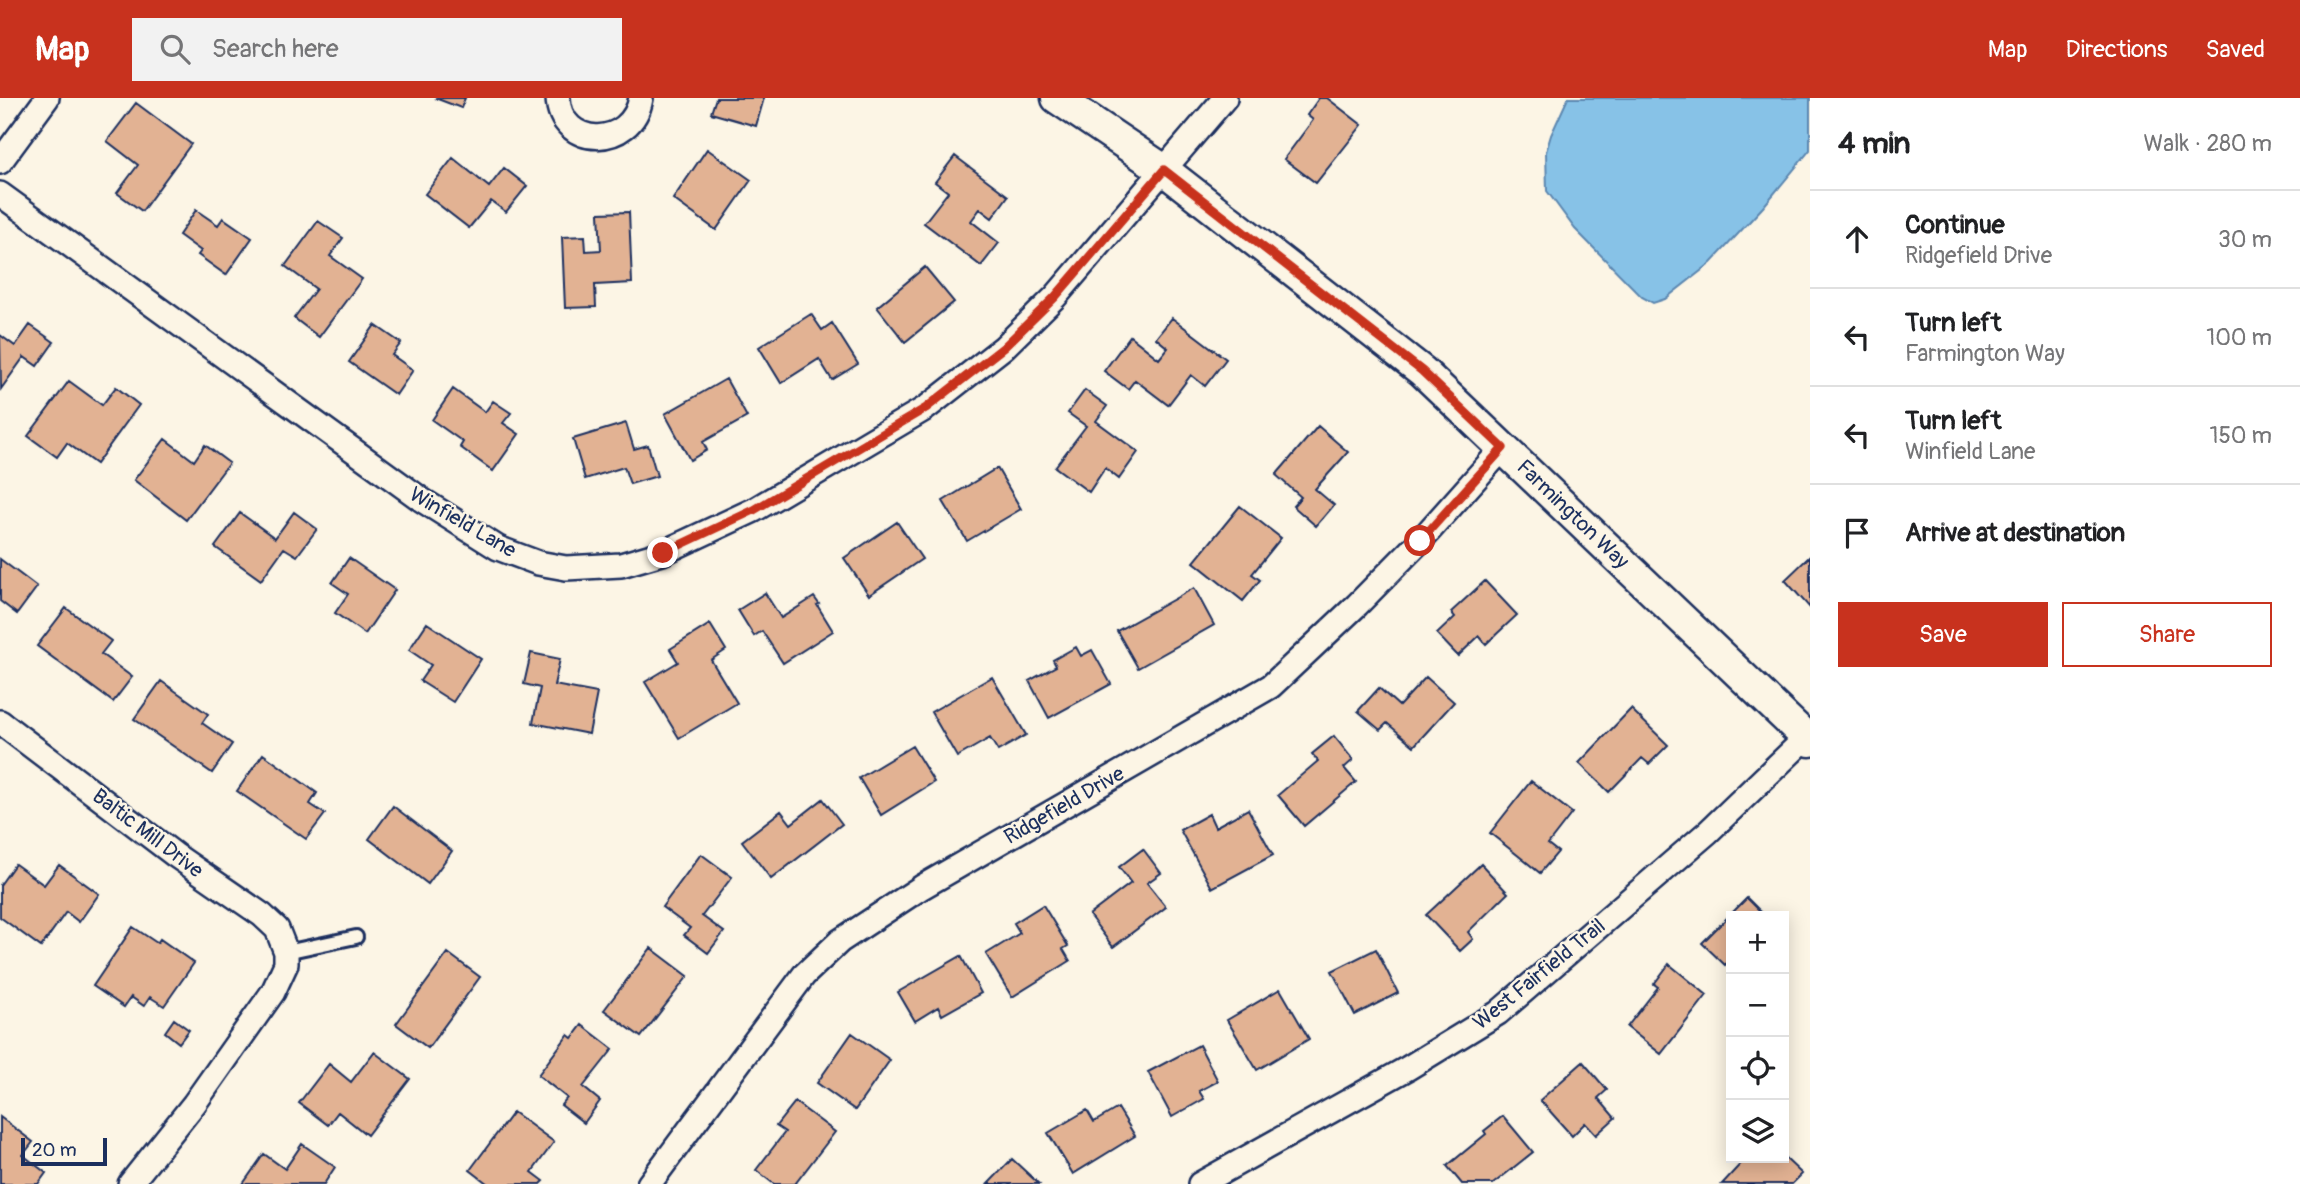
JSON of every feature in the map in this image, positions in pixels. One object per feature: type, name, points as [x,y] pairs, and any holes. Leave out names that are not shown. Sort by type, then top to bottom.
[{"type":"street","points":[[0,162],[47,98]]},
{"type":"street","points":[[558,98],[558,106],[566,122],[579,133],[596,138],[614,135],[629,126],[639,111],[641,98]]},
{"type":"street","name":"Farmington Way","points":[[1057,98],[1164,170],[1422,371],[1809,737]]},
{"type":"street","name":"Winfield Lane","points":[[0,194],[422,500],[498,548],[538,563],[566,568],[621,565],[663,553],[754,510],[926,408],[1004,347],[1055,297],[1225,98]]},
{"type":"street","name":"Ridgefield Drive","points":[[649,1184],[804,975],[840,941],[922,887],[1271,686],[1420,541],[1503,448]]},
{"type":"street","name":"Baltic Mill Drive","points":[[0,722],[175,855],[262,915],[276,929],[286,952]]},
{"type":"street","name":"West Fairfield Trail","points":[[1200,1184],[1408,1068],[1498,1013],[1708,832],[1809,737]]},
{"type":"street","points":[[130,1184],[194,1104],[273,992],[286,964],[286,952]]},
{"type":"lane","points":[[286,952],[356,937]]},
{"type":"water","points":[[1568,98],[1810,98],[1810,150],[1763,207],[1711,263],[1665,299],[1653,303],[1642,297],[1575,229],[1547,191],[1546,152]]},
{"type":"building","points":[[435,98],[465,98],[461,108]]},
{"type":"building","points":[[716,98],[764,98],[756,126],[711,113]]},
{"type":"building","points":[[1319,98],[1327,98],[1362,125],[1316,183],[1284,159],[1313,120],[1307,115]]},
{"type":"building","points":[[136,103],[191,144],[142,211],[117,193],[138,165],[107,141]]},
{"type":"building","points":[[707,149],[751,180],[716,230],[673,199]]},
{"type":"building","points":[[955,156],[1008,196],[992,218],[980,209],[971,221],[999,243],[981,266],[924,223],[948,192],[935,182]]},
{"type":"building","points":[[453,158],[489,187],[504,168],[527,186],[506,212],[491,201],[469,228],[425,194]]},
{"type":"building","points":[[196,210],[218,225],[223,218],[252,238],[226,275],[198,255],[201,251],[179,235]]},
{"type":"building","points":[[629,212],[632,283],[595,285],[596,307],[565,308],[562,237],[585,236],[586,251],[601,250],[599,213]]},
{"type":"building","points":[[318,221],[343,238],[330,256],[362,279],[319,337],[294,318],[316,289],[285,266]]},
{"type":"building","points":[[925,267],[954,302],[905,342],[877,307]]},
{"type":"building","points":[[811,314],[822,330],[832,323],[858,364],[832,380],[819,359],[781,383],[759,347]]},
{"type":"building","points":[[1172,318],[1226,359],[1205,386],[1191,375],[1168,405],[1135,380],[1128,389],[1104,371],[1130,336],[1159,359],[1168,348],[1156,338]]},
{"type":"building","points":[[30,325],[54,342],[37,366],[24,357],[1,389],[0,335],[15,346]]},
{"type":"building","points":[[375,325],[401,343],[392,355],[413,370],[396,395],[349,362]]},
{"type":"building","points":[[726,379],[747,417],[703,442],[707,450],[690,460],[665,414]]},
{"type":"building","points":[[69,381],[102,405],[116,387],[139,405],[96,464],[67,443],[57,457],[28,436]]},
{"type":"building","points":[[453,389],[485,412],[493,401],[511,413],[503,423],[519,434],[493,471],[460,447],[463,442],[432,420]]},
{"type":"building","points":[[1085,390],[1107,406],[1096,421],[1138,452],[1119,479],[1105,468],[1089,492],[1055,467],[1086,426],[1068,413]]},
{"type":"building","points":[[626,423],[634,449],[648,445],[657,476],[630,484],[624,467],[585,479],[573,439]]},
{"type":"building","points":[[1318,426],[1348,452],[1315,489],[1334,505],[1316,526],[1293,506],[1301,497],[1276,475]]},
{"type":"building","points":[[165,439],[194,461],[205,445],[229,463],[186,520],[134,480]]},
{"type":"building","points":[[997,468],[1021,509],[967,541],[943,501]]},
{"type":"building","points":[[1240,506],[1281,538],[1252,574],[1260,580],[1243,601],[1194,562]]},
{"type":"building","points":[[294,512],[317,529],[297,556],[284,548],[261,580],[215,547],[240,513],[275,538]]},
{"type":"building","points":[[897,522],[922,559],[869,595],[844,558]]},
{"type":"building","points":[[1810,556],[1810,608],[1785,580]]},
{"type":"building","points":[[349,558],[395,590],[365,634],[335,613],[348,594],[332,583]]},
{"type":"building","points":[[0,559],[37,587],[17,614],[0,601]]},
{"type":"building","points":[[1485,581],[1517,615],[1486,644],[1479,636],[1458,656],[1437,634],[1455,617],[1451,612]]},
{"type":"building","points":[[1194,588],[1214,625],[1138,668],[1117,631]]},
{"type":"building","points":[[765,593],[781,618],[814,597],[833,631],[783,663],[762,631],[754,636],[738,610]]},
{"type":"building","points":[[66,608],[111,641],[101,654],[132,677],[113,702],[37,646]]},
{"type":"building","points":[[427,623],[481,659],[453,702],[420,681],[431,665],[409,650]]},
{"type":"building","points":[[710,624],[726,650],[711,660],[737,703],[679,738],[645,682],[678,662],[670,649]]},
{"type":"building","points":[[1076,647],[1081,656],[1092,650],[1111,684],[1049,718],[1029,681],[1056,666],[1053,660]]},
{"type":"building","points":[[531,653],[560,659],[554,685],[597,693],[589,734],[533,723],[540,688],[524,684]]},
{"type":"building","points":[[992,677],[1026,735],[998,751],[990,738],[957,757],[931,712]]},
{"type":"building","points":[[1426,677],[1454,702],[1414,746],[1387,723],[1380,730],[1358,711],[1379,688],[1399,706]]},
{"type":"building","points":[[161,681],[208,714],[202,723],[232,744],[212,773],[134,719]]},
{"type":"building","points":[[1631,709],[1668,745],[1649,764],[1642,758],[1609,792],[1579,763]]},
{"type":"building","points":[[1334,736],[1353,760],[1344,768],[1356,782],[1304,826],[1278,795],[1318,761],[1312,754]]},
{"type":"building","points":[[912,746],[934,782],[881,815],[859,778]]},
{"type":"building","points":[[263,754],[317,793],[310,804],[325,814],[306,839],[237,791]]},
{"type":"building","points":[[1531,781],[1572,813],[1548,844],[1558,852],[1540,873],[1490,833]]},
{"type":"building","points":[[823,799],[842,824],[771,879],[742,841],[781,811],[791,824]]},
{"type":"building","points":[[393,806],[452,851],[428,884],[369,839]]},
{"type":"building","points":[[1248,809],[1273,855],[1212,888],[1180,830],[1209,814],[1215,827]]},
{"type":"building","points":[[1143,849],[1161,873],[1147,883],[1166,907],[1113,947],[1089,915],[1131,883],[1119,867]]},
{"type":"building","points":[[701,854],[732,877],[702,916],[724,932],[708,953],[684,935],[690,928],[662,907]]},
{"type":"building","points":[[15,864],[44,885],[59,865],[99,894],[79,922],[66,912],[41,947],[0,917],[0,885]]},
{"type":"building","points":[[1481,864],[1508,893],[1468,932],[1473,939],[1460,951],[1426,915]]},
{"type":"building","points":[[1747,898],[1760,911],[1734,911]]},
{"type":"building","points":[[1043,905],[1068,946],[1063,949],[1070,961],[1012,997],[986,954],[1020,933],[1014,923]]},
{"type":"building","points":[[1726,919],[1725,965],[1702,943]]},
{"type":"building","points":[[133,927],[157,943],[160,939],[194,963],[164,1006],[150,997],[144,1006],[131,997],[124,1007],[93,986]]},
{"type":"building","points":[[651,948],[688,976],[641,1037],[604,1010]]},
{"type":"building","points":[[1376,949],[1398,993],[1355,1015],[1332,971]]},
{"type":"building","points":[[448,953],[480,977],[428,1048],[396,1024]]},
{"type":"building","points":[[961,956],[981,993],[942,1015],[938,1007],[915,1021],[898,992]]},
{"type":"building","points":[[1669,964],[1707,995],[1661,1054],[1627,1027],[1658,987],[1654,984]]},
{"type":"building","points":[[1280,989],[1309,1039],[1257,1070],[1227,1020]]},
{"type":"building","points":[[174,1019],[189,1030],[179,1043],[165,1032]]},
{"type":"building","points":[[582,1025],[613,1049],[583,1087],[600,1101],[584,1123],[561,1105],[567,1098],[538,1075],[568,1035],[572,1038]]},
{"type":"building","points":[[852,1033],[890,1060],[855,1110],[817,1083]]},
{"type":"building","points":[[1199,1045],[1218,1081],[1199,1091],[1204,1099],[1172,1117],[1148,1072]]},
{"type":"building","points":[[374,1052],[410,1079],[367,1135],[338,1112],[328,1125],[299,1103],[329,1064],[351,1082]]},
{"type":"building","points":[[1583,1062],[1607,1090],[1598,1098],[1615,1118],[1596,1135],[1585,1123],[1572,1136],[1540,1100]]},
{"type":"building","points":[[795,1102],[835,1132],[795,1184],[774,1184],[756,1170],[785,1132],[776,1126]]},
{"type":"building","points":[[1118,1108],[1135,1136],[1073,1174],[1048,1133],[1087,1110],[1094,1122]]},
{"type":"building","points":[[513,1112],[554,1142],[532,1172],[544,1181],[541,1184],[488,1184],[470,1170]]},
{"type":"building","points":[[1503,1116],[1533,1152],[1493,1184],[1462,1184],[1447,1166],[1486,1134],[1484,1131]]},
{"type":"building","points":[[0,1117],[33,1142],[23,1155],[46,1173],[38,1184],[0,1184]]},
{"type":"building","points":[[302,1144],[335,1167],[324,1184],[243,1184],[264,1154],[285,1169]]},
{"type":"building","points":[[1012,1159],[1039,1184],[988,1184]]},
{"type":"building","points":[[1789,1162],[1802,1174],[1792,1184],[1722,1184],[1741,1163]]},
{"type":"route","points":[[663,553],[754,510],[926,408],[1004,347],[1055,297],[1164,170],[1422,371],[1503,448],[1420,541]]}]
